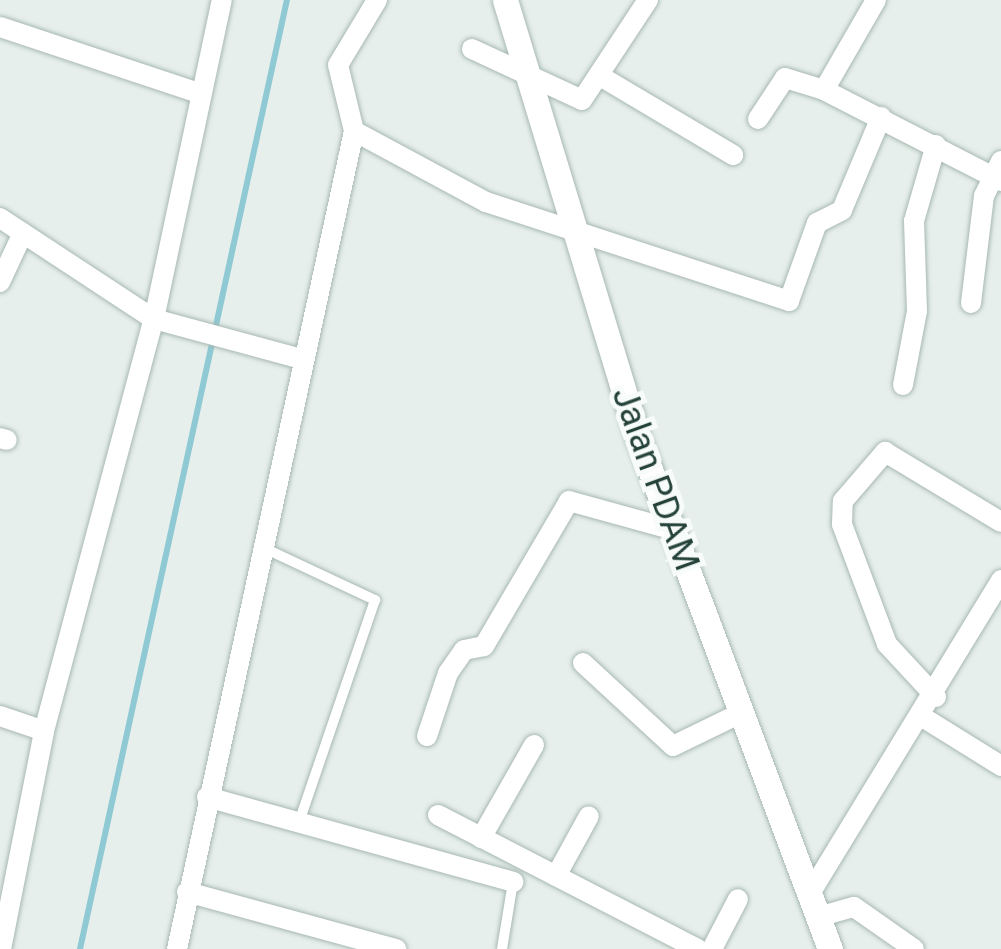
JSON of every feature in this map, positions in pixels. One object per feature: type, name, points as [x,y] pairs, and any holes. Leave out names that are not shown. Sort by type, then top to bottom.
[{"type":"street","points":[[0,949],[44,731],[154,319],[222,0]]},
{"type":"street","points":[[177,949],[260,546],[354,131],[338,65],[377,0]]},
{"type":"street","name":"Jalan PDAM","points":[[506,0],[570,226],[671,529],[830,949]]},
{"type":"street","points":[[472,49],[580,101],[648,0]]},
{"type":"street","points":[[824,90],[876,0]]},
{"type":"street","points":[[0,27],[201,94]]},
{"type":"street","points":[[600,76],[733,155]]},
{"type":"street","points":[[758,119],[785,78],[824,90],[998,173],[971,303]]},
{"type":"street","points":[[354,131],[486,202],[794,300],[817,223],[842,210],[882,117]]},
{"type":"street","points":[[903,385],[917,312],[914,221],[936,145]]},
{"type":"street","points":[[0,218],[154,319],[301,359]]},
{"type":"street","points":[[0,282],[23,233]]},
{"type":"street","points":[[936,697],[887,644],[842,524],[843,501],[885,452],[1001,522]]},
{"type":"street","points":[[427,736],[448,673],[464,650],[484,646],[568,501],[671,529]]},
{"type":"street","points":[[914,949],[854,907],[813,906],[1001,580]]},
{"type":"street","points":[[584,663],[673,746],[740,714]]},
{"type":"street","points":[[0,716],[44,731]]},
{"type":"street","points":[[924,718],[1001,766]]},
{"type":"street","points":[[481,838],[534,745]]},
{"type":"street","points":[[207,798],[300,819],[513,882]]},
{"type":"street","points":[[438,815],[698,949]]},
{"type":"street","points":[[556,876],[589,816]]},
{"type":"street","points":[[187,892],[396,949]]},
{"type":"street","points":[[712,949],[738,899]]},
{"type":"lane","points":[[260,546],[375,602],[300,819]]},
{"type":"lane","points":[[502,949],[513,882]]},
{"type":"waterway","points":[[80,949],[287,0]]}]
